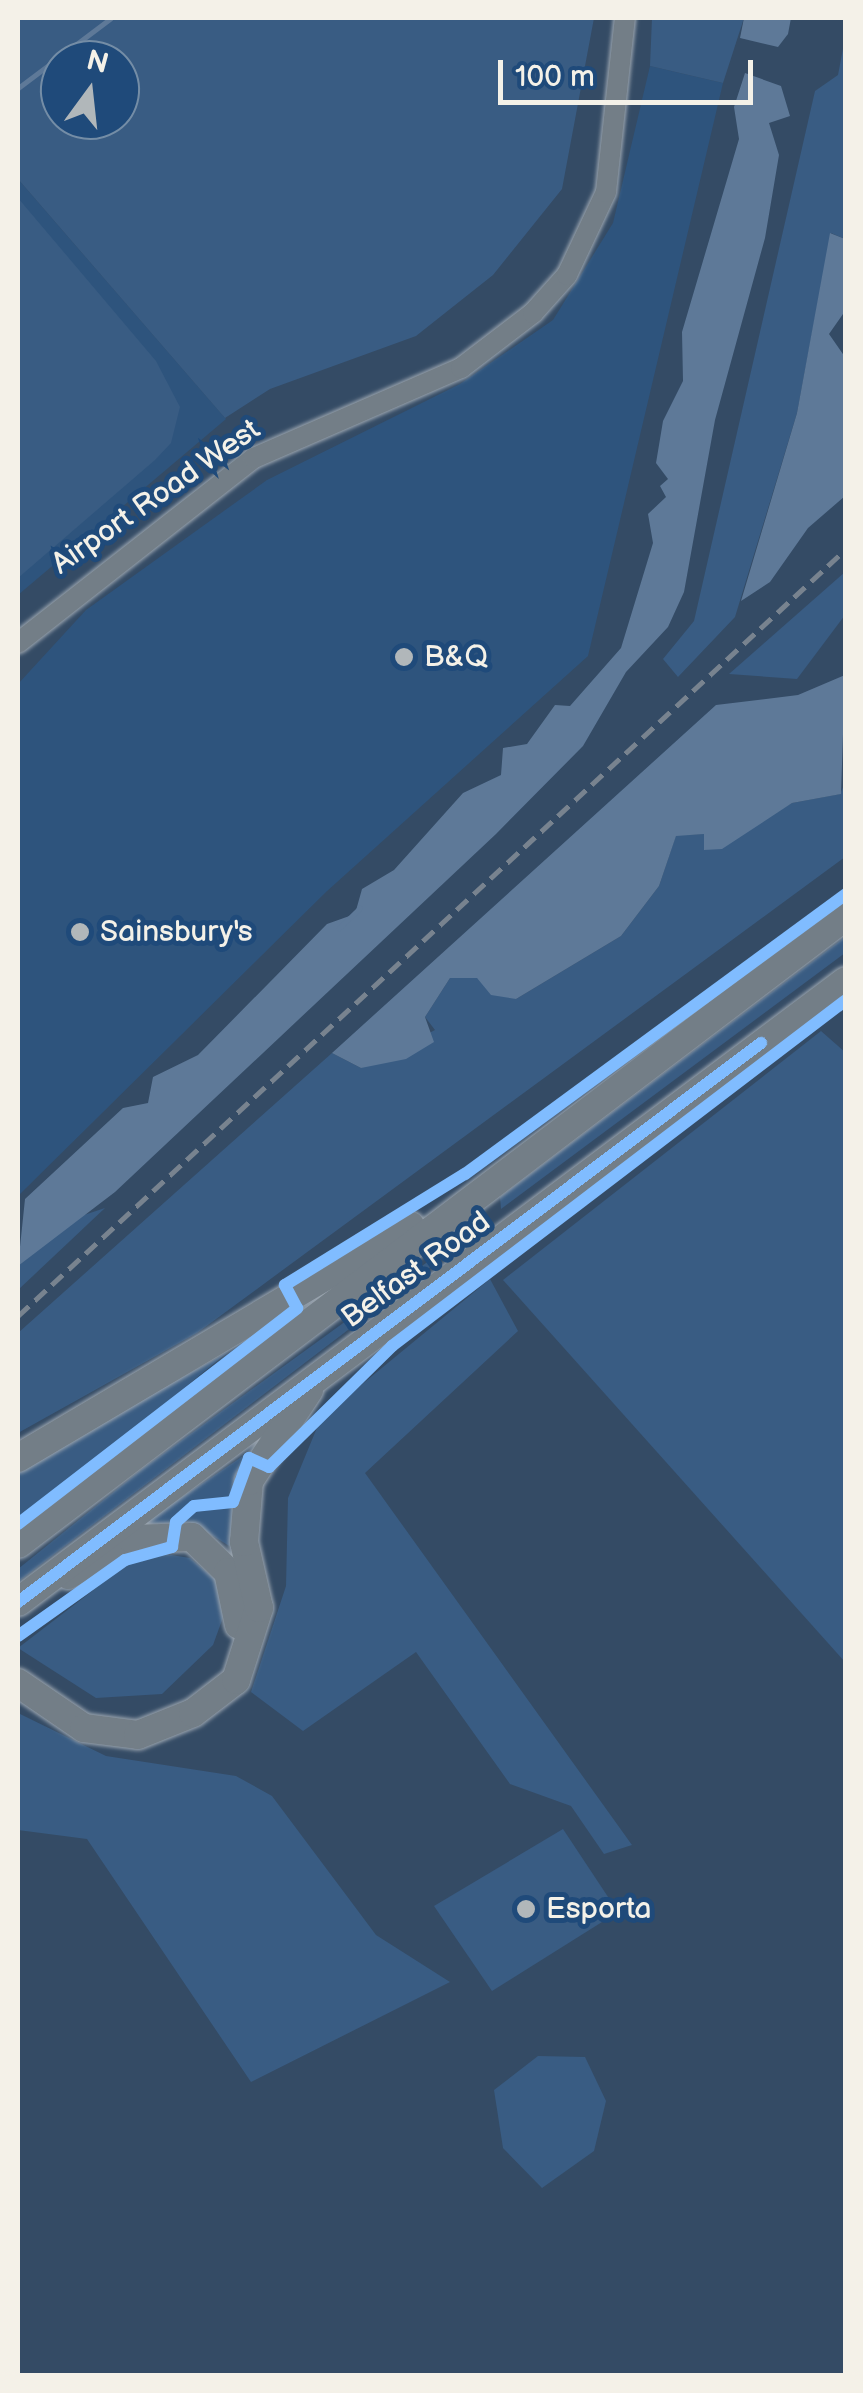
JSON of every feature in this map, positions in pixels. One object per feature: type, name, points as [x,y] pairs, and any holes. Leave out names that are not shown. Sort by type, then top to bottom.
[{"type":"highway","name":"Belfast Road","points":[[18,1544],[846,916]]},
{"type":"highway","name":"Belfast Road","points":[[20,1600],[846,981]]},
{"type":"highway","points":[[18,1458],[180,1370],[387,1236],[466,1201]]},
{"type":"highway","points":[[18,1683],[57,1714],[114,1734],[160,1729],[236,1680],[259,1608],[244,1542],[250,1480],[341,1356]]},
{"type":"highway","points":[[20,1600],[132,1539],[192,1537],[222,1562],[240,1596],[241,1621],[210,1700]]},
{"type":"street","name":"Airport Road West","points":[[18,643],[254,458],[461,368],[532,313],[567,276],[606,192],[626,18]]},
{"type":"shaded area","points":[[18,18],[594,18],[562,189],[493,275],[416,336],[270,389],[225,418],[18,179]]},
{"type":"shaded area","points":[[652,18],[744,18],[723,83],[650,66]]},
{"type":"shaded area","points":[[744,18],[791,18],[788,34],[778,47],[740,38]]},
{"type":"shaded area","points":[[845,38],[845,239],[831,233],[797,413],[735,617],[678,677],[663,659],[694,621],[815,91],[838,75]]},
{"type":"shaded area","points":[[650,66],[723,83],[588,656],[326,892],[18,1196],[18,684],[86,610],[267,480],[460,384],[553,320],[613,223]]},
{"type":"shaded area","points":[[745,73],[781,86],[790,116],[769,123],[779,155],[765,238],[715,420],[684,592],[668,627],[626,672],[583,746],[496,834],[115,1192],[18,1266],[25,1199],[123,1108],[148,1103],[153,1077],[198,1055],[327,924],[355,914],[362,889],[394,870],[463,793],[501,775],[503,748],[527,744],[555,705],[570,706],[621,648],[653,543],[648,514],[666,497],[660,486],[668,479],[656,463],[663,421],[683,381],[682,332],[739,139],[734,107]]},
{"type":"shaded area","points":[[18,179],[226,419],[18,595]]},
{"type":"shaded area","points":[[18,198],[156,361],[180,407],[171,443],[155,460],[18,578]]},
{"type":"shaded area","points":[[830,233],[845,239],[843,314],[829,334],[845,357],[845,496],[808,528],[770,582],[741,601],[797,413]]},
{"type":"shaded area","points":[[845,572],[845,615],[797,679],[729,674]]},
{"type":"shaded area","points":[[845,675],[841,794],[792,803],[722,849],[704,850],[704,834],[676,836],[659,886],[621,936],[516,999],[491,995],[477,978],[450,978],[425,1017],[434,1042],[406,1059],[361,1068],[332,1053],[716,705],[798,695]]},
{"type":"shaded area","points":[[845,783],[845,857],[197,1333],[18,1433],[18,1333],[332,1053],[361,1068],[435,1030],[425,1017],[450,978],[477,978],[516,999],[621,936],[659,886],[676,835],[704,834],[705,850],[792,803],[840,794]]},
{"type":"shaded area","points":[[845,937],[845,953],[501,1209],[500,1197]]},
{"type":"shaded area","points":[[821,1031],[846,1053],[845,1662],[503,1280]]},
{"type":"shaded area","points":[[105,1208],[18,1290],[18,1266],[66,1221]]},
{"type":"shaded area","points":[[466,1234],[467,1239],[18,1582],[18,1569],[142,1469]]},
{"type":"shaded area","points":[[490,1279],[518,1331],[365,1473],[632,1845],[604,1854],[571,1806],[510,1784],[416,1652],[303,1731],[251,1692],[286,1586],[288,1498],[321,1418]]},
{"type":"shaded area","points":[[228,1352],[183,1389],[18,1519],[18,1468]]},
{"type":"shaded area","points":[[243,1456],[234,1489],[248,1579],[231,1547],[190,1522],[142,1524]]},
{"type":"shaded area","points":[[165,1554],[190,1558],[217,1581],[225,1612],[213,1645],[162,1694],[96,1698],[18,1648],[126,1565]]},
{"type":"shaded area","points":[[18,1713],[106,1756],[236,1776],[272,1796],[376,1935],[450,1982],[251,2082],[87,1839],[18,1830]]},
{"type":"shaded area","name":"Esporta","points":[[563,1829],[618,1912],[492,1991],[434,1906]]},
{"type":"shaded area","points":[[538,2056],[585,2057],[606,2101],[594,2151],[542,2188],[503,2148],[494,2090]]},
{"type":"waterway","points":[[18,88],[111,18]]},
{"type":"waterway","points":[[339,928],[360,908]]},
{"type":"railway","points":[[18,1316],[846,549]]},
{"type":"cycle path","points":[[18,1524],[297,1308],[285,1285],[465,1174],[846,894]]},
{"type":"cycle path","points":[[18,1636],[125,1560],[172,1547],[176,1522],[194,1506],[233,1502],[249,1458],[269,1467],[392,1346],[846,1000]]},
{"type":"cycle path","points":[[18,1602],[761,1043]]},
{"type":"place","name":"B&Q","points":[[404,657]]},
{"type":"place","name":"Sainsbury's","points":[[80,932]]},
{"type":"place","name":"Esporta","points":[[526,1909]]}]
